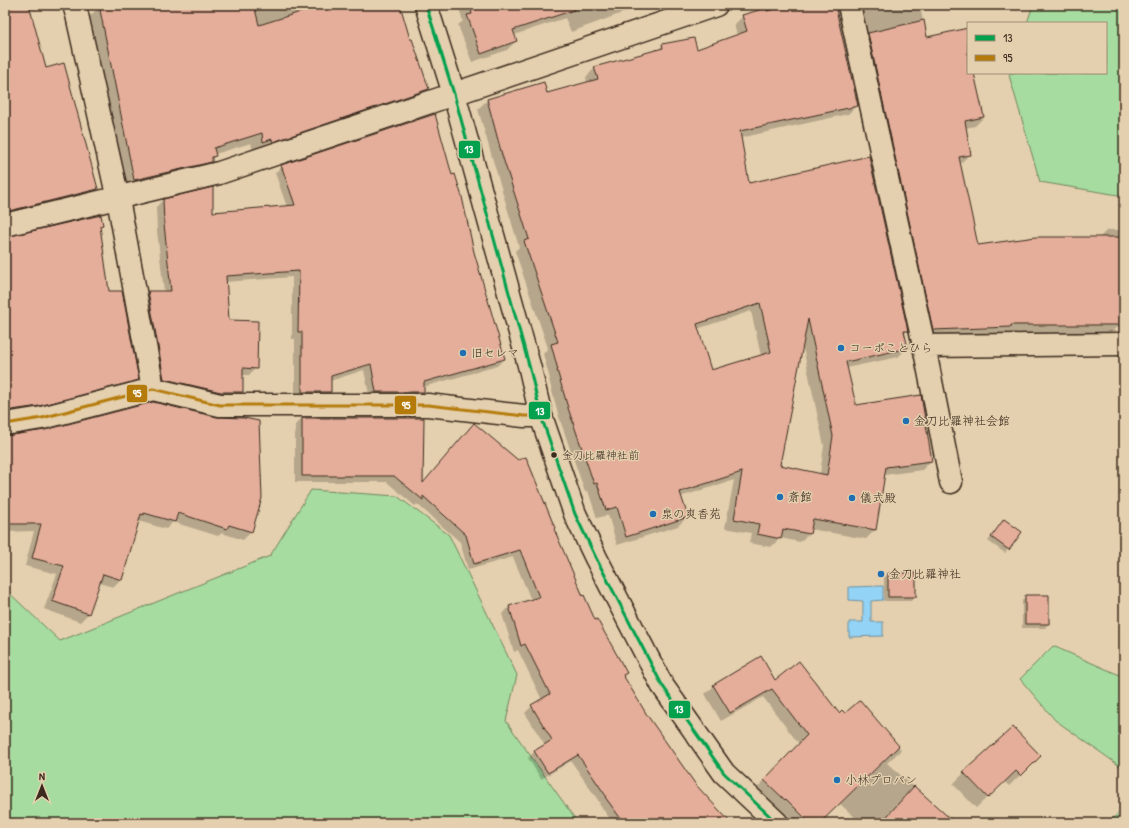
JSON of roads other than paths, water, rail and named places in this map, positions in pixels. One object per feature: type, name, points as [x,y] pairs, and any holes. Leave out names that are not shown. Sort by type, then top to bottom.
[{"type":"street","points":[[74,5],[118,198],[153,389]]},
{"type":"street","points":[[426,5],[451,85],[530,369],[541,416],[576,514],[596,558],[662,685],[724,773],[777,823]]},
{"type":"street","points":[[5,225],[219,174],[451,85],[716,5]]},
{"type":"street","points":[[849,5],[924,346],[950,482]]},
{"type":"street","points":[[924,346],[1124,344]]},
{"type":"street","points":[[5,424],[42,418],[153,389],[220,405],[428,405],[524,416],[541,416]]},
{"type":"water","points":[[883,586],[883,600],[871,601],[871,622],[883,622],[883,636],[849,637],[849,622],[863,622],[863,601],[849,600],[849,587]]},
{"type":"place","name":"コーポことひら","points":[[841,348]]},
{"type":"place","name":"旧セレマ","points":[[463,353]]},
{"type":"place","name":"金刀比羅神社会館","points":[[906,421]]},
{"type":"place","name":"金刀比羅神社前","points":[[554,455]]},
{"type":"place","name":"斎館","points":[[780,497]]},
{"type":"place","name":"儀式殿","points":[[852,498]]},
{"type":"place","name":"泉の爽香苑","points":[[653,514]]},
{"type":"place","name":"金刀比羅神社","points":[[881,574]]},
{"type":"place","name":"小林プロパン","points":[[837,780]]}]
